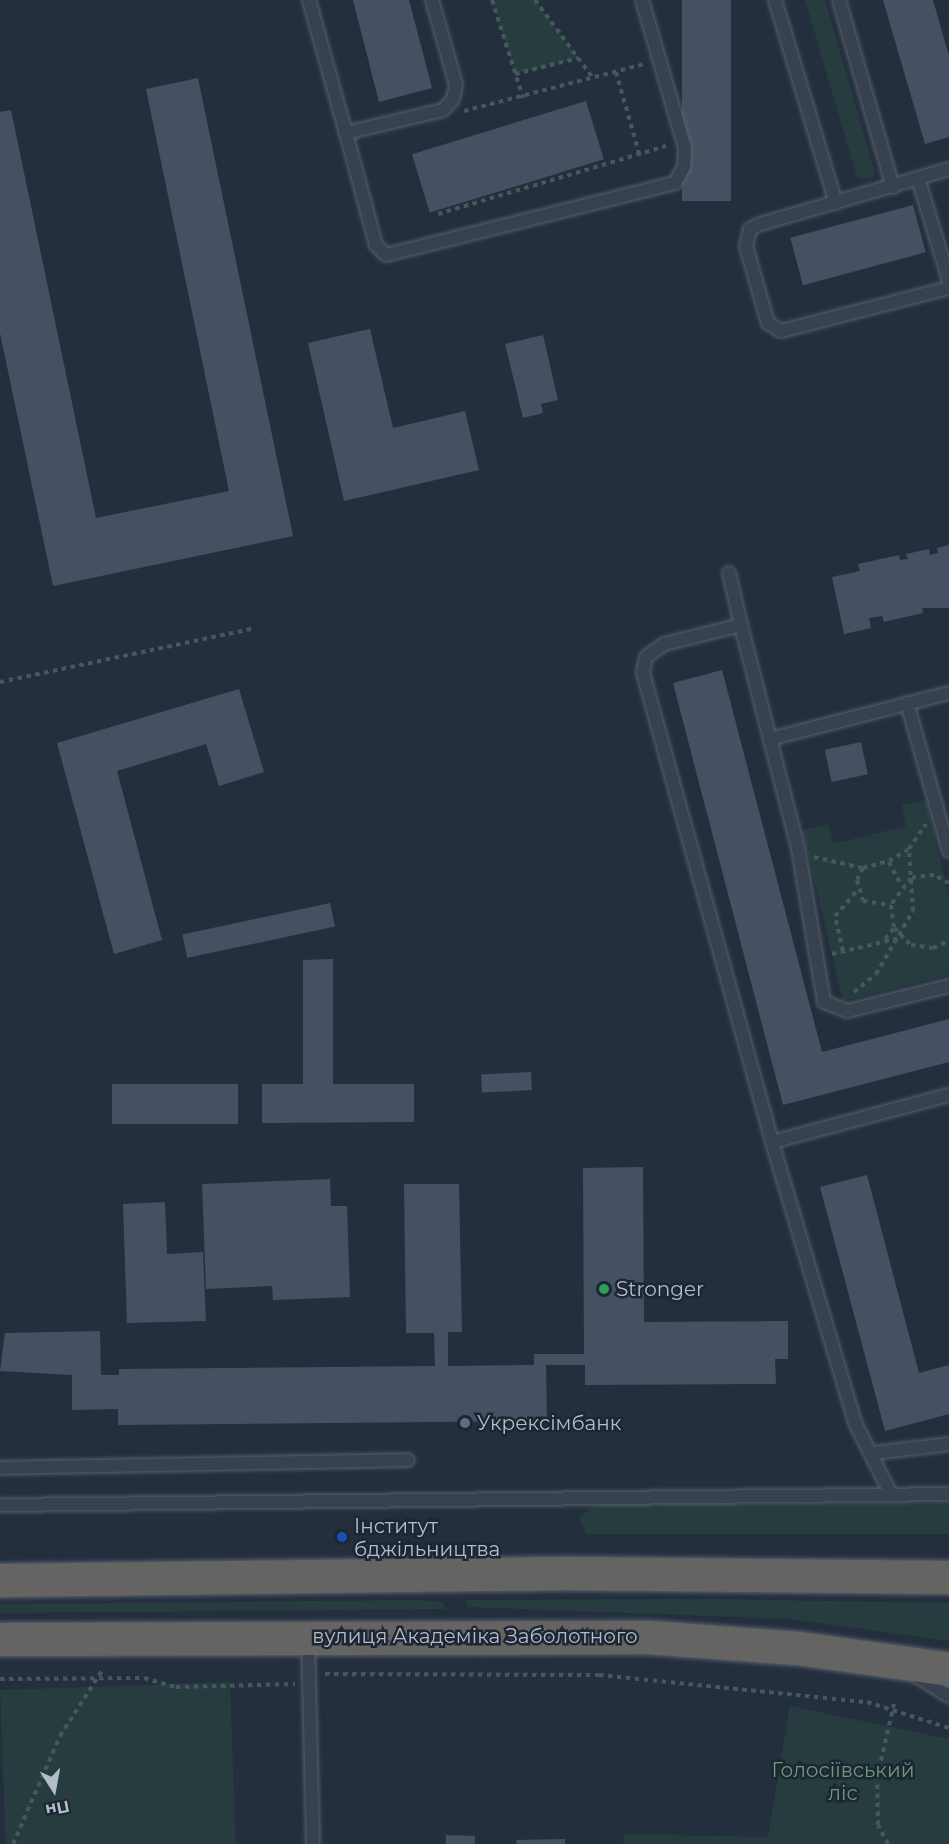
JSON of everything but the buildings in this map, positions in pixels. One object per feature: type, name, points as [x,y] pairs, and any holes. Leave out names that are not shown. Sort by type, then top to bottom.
[{"type":"highway","points":[[0,1580],[564,1572],[949,1577]]},
{"type":"highway","name":"вулиця Академіка Заболотного","points":[[0,1639],[308,1635],[648,1637],[891,1659],[949,1669]]},
{"type":"lane","points":[[309,0],[376,245],[386,255],[399,255],[675,183],[684,167],[685,148],[642,0]]},
{"type":"lane","points":[[346,133],[443,110],[456,85],[432,0]]},
{"type":"lane","points":[[775,0],[836,203]]},
{"type":"lane","points":[[839,0],[892,186]]},
{"type":"lane","points":[[949,169],[750,229],[746,246],[772,329],[792,331],[949,288]]},
{"type":"lane","points":[[918,178],[949,281]]},
{"type":"lane","points":[[729,573],[798,848],[814,959],[824,1002],[847,1011],[949,986]]},
{"type":"lane","points":[[741,625],[664,644],[646,657],[643,673],[772,1142],[855,1424],[874,1453],[891,1494]]},
{"type":"lane","points":[[770,739],[949,693]]},
{"type":"lane","points":[[907,703],[934,807],[949,851]]},
{"type":"lane","points":[[772,1142],[949,1095]]},
{"type":"lane","points":[[874,1453],[949,1444]]},
{"type":"lane","points":[[0,1468],[408,1460]]},
{"type":"lane","points":[[0,1505],[949,1494]]},
{"type":"lane","points":[[308,1635],[313,1844]]},
{"type":"lane","points":[[891,1659],[949,1696]]},
{"type":"path","points":[[492,0],[523,98]]},
{"type":"path","points":[[535,0],[593,78]]},
{"type":"path","points":[[515,74],[578,58]]},
{"type":"path","points":[[443,110],[477,111],[660,60]]},
{"type":"path","points":[[642,64],[645,75]]},
{"type":"path","points":[[616,72],[640,157]]},
{"type":"path","points":[[438,214],[667,149],[664,138]]},
{"type":"path","points":[[0,682],[252,629]]},
{"type":"path","points":[[798,848],[836,864],[863,868],[889,861],[909,849],[934,807]]},
{"type":"path","points":[[836,1007],[876,974],[901,938],[913,911],[909,849]]},
{"type":"path","points":[[889,861],[902,885]]},
{"type":"path","points":[[843,951],[835,916],[858,890],[863,868]]},
{"type":"path","points":[[949,883],[934,875],[911,878],[902,885],[891,905],[894,928],[901,938],[922,948],[949,941]]},
{"type":"path","points":[[858,890],[871,906],[891,905]]},
{"type":"path","points":[[885,940],[894,928]]},
{"type":"path","points":[[814,959],[885,940],[901,938]]},
{"type":"path","points":[[13,1844],[60,1737],[103,1669]]},
{"type":"path","points":[[0,1679],[144,1678],[176,1687],[291,1685],[308,1679],[368,1674],[599,1675],[867,1702],[949,1728]]},
{"type":"path","points":[[888,1844],[878,1825],[877,1778],[894,1704]]},
{"type":"green space","points":[[492,0],[535,0],[578,58],[515,74]]},
{"type":"green space","points":[[805,0],[825,0],[875,172],[872,179],[857,177]]},
{"type":"green space","points":[[926,800],[949,896],[949,975],[843,1001],[802,830],[828,824],[833,844],[906,826],[902,805]]},
{"type":"green space","points":[[949,1502],[949,1534],[586,1534],[579,1518],[593,1505]]},
{"type":"green space","points":[[724,1599],[949,1603],[949,1641],[791,1619],[468,1607],[465,1600]]},
{"type":"green space","points":[[414,1600],[443,1602],[445,1609],[0,1613],[0,1604]]},
{"type":"green space","points":[[230,1682],[236,1844],[6,1844],[0,1690]]},
{"type":"green space","name":"Голосіївський ліс","points":[[790,1706],[949,1739],[949,1844],[624,1844],[623,1834],[768,1837]]},
{"type":"place","name":"Stronger","points":[[604,1289]]},
{"type":"place","name":"Укрексімбанк","points":[[465,1423]]},
{"type":"place","name":"Інститут бджільництва","points":[[342,1537]]}]
